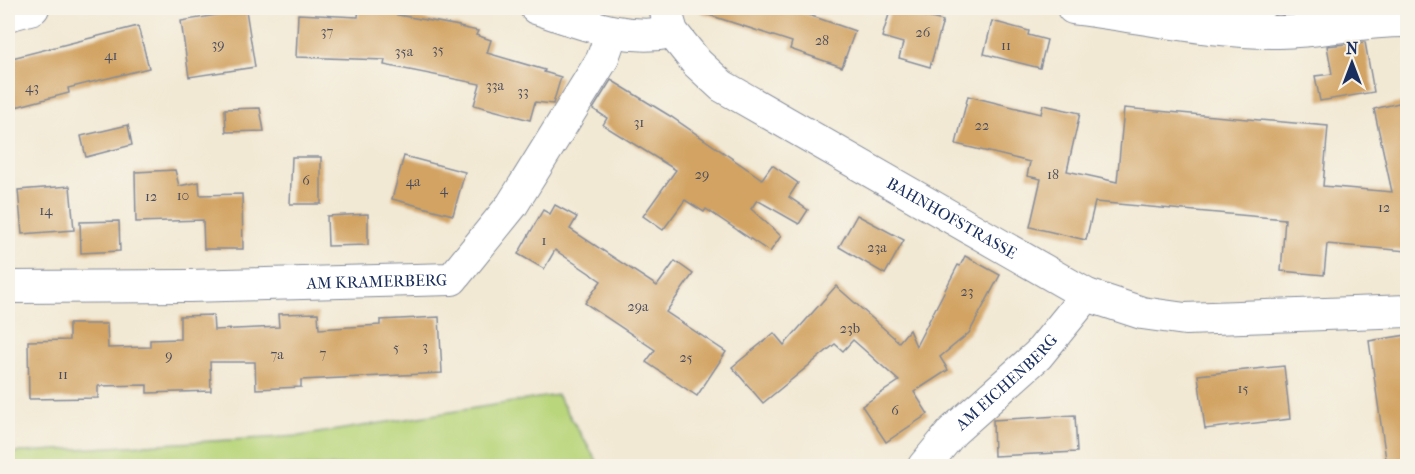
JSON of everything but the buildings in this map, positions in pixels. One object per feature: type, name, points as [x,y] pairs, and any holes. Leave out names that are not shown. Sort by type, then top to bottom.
[{"type":"street","points":[[8,15],[33,8]]},
{"type":"street","name":"BAHNHOFSTRASSE","points":[[536,8],[612,32],[659,34],[668,20],[697,63],[722,86],[1087,295],[1142,313],[1185,319],[1407,311]]},
{"type":"street","points":[[1073,8],[1207,27],[1279,32],[1385,20],[1407,21]]},
{"type":"street","name":"AM KRAMERBERG","points":[[8,287],[189,286],[452,279],[512,206],[602,60],[612,32]]},
{"type":"street","name":"AM EICHENBERG","points":[[924,466],[952,431],[1038,355],[1087,295]]},
{"type":"lane","points":[[1137,16],[1159,10],[1270,8]]},
{"type":"green space","points":[[557,395],[600,466],[8,466],[8,453],[300,436]]}]
